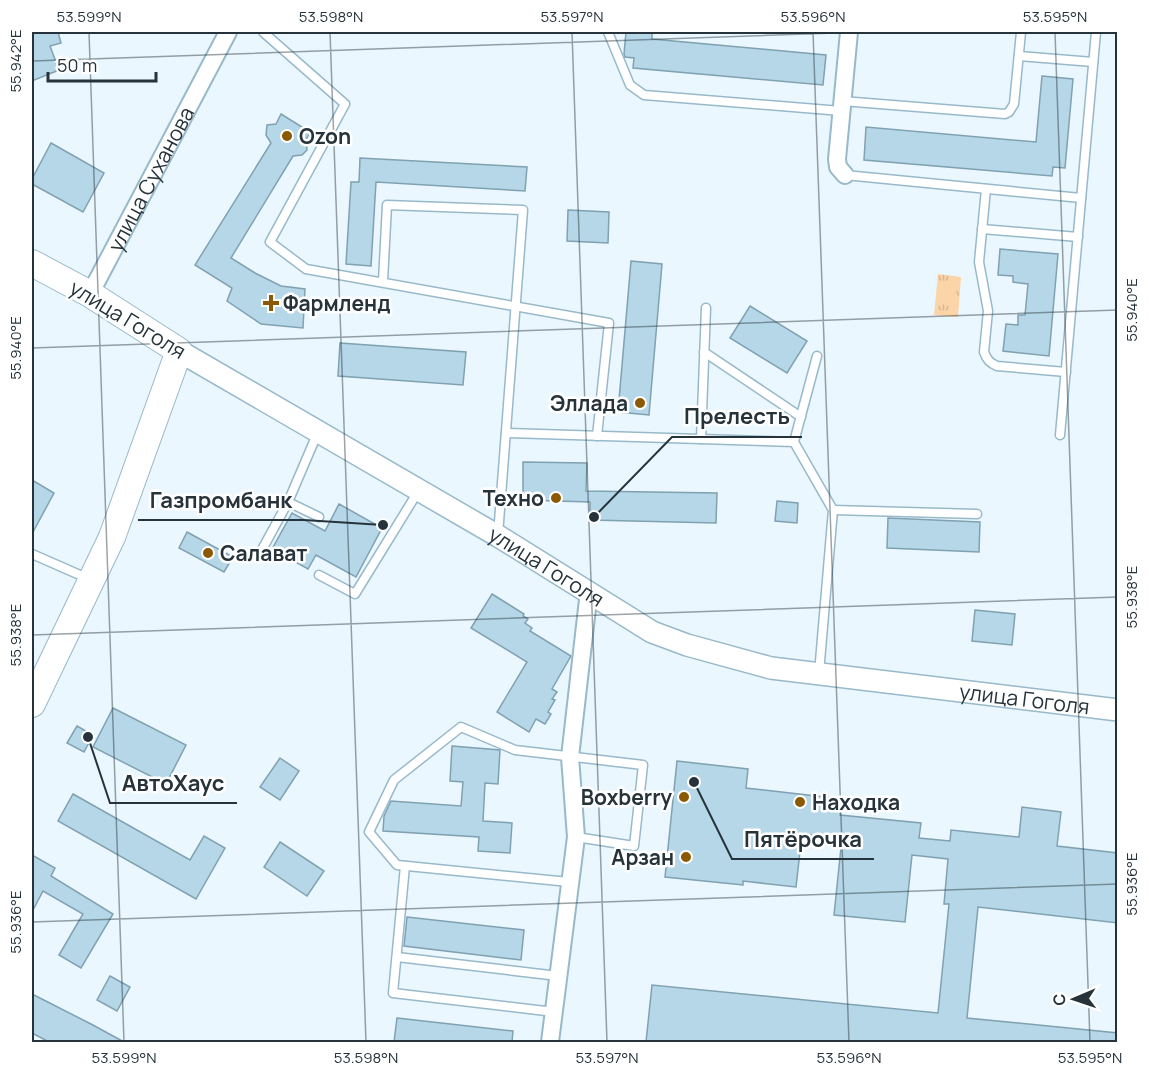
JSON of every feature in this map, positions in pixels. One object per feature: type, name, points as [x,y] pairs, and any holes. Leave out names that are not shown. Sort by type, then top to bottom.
[{"type":"main road","name":"улица Гоголя","points":[[32,262],[90,294],[179,351]]},
{"type":"main road","points":[[32,704],[112,537],[179,351]]},
{"type":"street","name":"улица Суханова","points":[[90,294],[228,32]]},
{"type":"street","points":[[845,175],[838,166],[837,159],[849,32]]},
{"type":"street","name":"улица Гоголя","points":[[179,351],[419,489],[652,632],[687,645],[771,668],[1118,710]]},
{"type":"street","points":[[550,1042],[576,837],[570,757],[588,591]]},
{"type":"lane","points":[[263,32],[345,104],[270,242],[306,268],[609,323],[597,436]]},
{"type":"lane","points":[[608,32],[630,85],[644,95],[1005,114],[1010,112],[1014,104],[1021,32]]},
{"type":"lane","points":[[841,32],[849,32]]},
{"type":"lane","points":[[1060,435],[1096,32]]},
{"type":"lane","points":[[1019,56],[1093,62]]},
{"type":"lane","points":[[845,175],[1081,198]]},
{"type":"lane","points":[[986,189],[979,262],[988,311],[984,352],[986,358],[997,366],[1066,372]]},
{"type":"lane","points":[[383,281],[387,205],[523,210],[498,536]]},
{"type":"lane","points":[[982,229],[1078,237]]},
{"type":"lane","points":[[701,439],[706,308]]},
{"type":"lane","points":[[704,352],[801,417]]},
{"type":"lane","points":[[817,356],[794,442],[833,510],[819,674]]},
{"type":"lane","points":[[258,557],[288,502],[318,431]]},
{"type":"lane","points":[[506,433],[794,442]]},
{"type":"lane","points":[[319,575],[355,594],[419,489]]},
{"type":"lane","points":[[288,502],[319,517]]},
{"type":"lane","points":[[833,510],[977,514]]},
{"type":"lane","points":[[32,554],[91,580]]},
{"type":"lane","points":[[570,882],[397,865],[369,832],[394,780],[460,727],[515,750],[643,765],[634,846],[576,837]]},
{"type":"lane","points":[[405,866],[393,993],[554,1012]]},
{"type":"lane","points":[[397,957],[558,976]]},
{"type":"green space","points":[[938,274],[961,277],[958,317],[934,315]]},
{"type":"building","points":[[32,32],[58,32],[61,43],[50,46],[59,70],[32,81]]},
{"type":"building","points":[[626,32],[652,32],[652,39],[826,55],[823,85],[633,68],[634,58],[625,57],[624,54]]},
{"type":"building","points":[[1042,76],[1073,79],[1065,168],[1053,167],[1052,176],[864,160],[866,127],[1036,142]]},
{"type":"building","points":[[281,114],[310,132],[306,140],[307,150],[302,155],[293,156],[231,258],[281,286],[305,289],[303,328],[261,324],[227,301],[232,288],[195,265],[271,143],[266,135],[267,125],[276,124]]},
{"type":"building","points":[[51,143],[104,173],[83,212],[32,184],[32,179]]},
{"type":"building","points":[[360,158],[527,167],[525,191],[376,182],[371,266],[346,264],[351,182],[359,182]]},
{"type":"building","points":[[568,210],[609,212],[608,243],[567,241]]},
{"type":"building","points":[[1000,249],[1058,254],[1049,356],[1003,351],[1006,324],[1018,325],[1018,315],[1025,315],[1028,284],[1013,282],[1013,276],[998,275]]},
{"type":"building","points":[[631,261],[662,264],[649,415],[618,412]]},
{"type":"building","points":[[750,306],[807,341],[787,373],[730,338]]},
{"type":"building","points":[[340,343],[466,352],[463,385],[338,376]]},
{"type":"building","points":[[523,462],[587,463],[586,491],[717,493],[716,523],[590,520],[590,502],[523,500]]},
{"type":"building","points":[[32,480],[54,493],[32,534]]},
{"type":"building","points":[[777,501],[798,503],[797,523],[775,521]]},
{"type":"building","points":[[339,504],[382,528],[356,577],[316,555],[308,569],[272,549],[292,513],[325,531]]},
{"type":"building","points":[[888,518],[980,522],[979,552],[887,548]]},
{"type":"building","points":[[187,532],[233,557],[224,572],[179,548]]},
{"type":"building","points":[[492,594],[524,614],[523,616],[528,619],[525,623],[532,628],[530,631],[571,656],[552,689],[557,692],[548,712],[551,714],[545,724],[536,719],[529,732],[497,712],[527,662],[471,628]]},
{"type":"building","points":[[975,610],[1015,614],[1012,645],[972,641]]},
{"type":"building","points":[[113,708],[186,745],[166,784],[93,747]]},
{"type":"building","points":[[77,726],[93,735],[84,752],[67,743]]},
{"type":"building","points":[[452,746],[500,750],[498,784],[485,783],[483,821],[512,823],[510,853],[478,851],[479,837],[383,831],[384,816],[391,801],[461,806],[463,782],[450,781]]},
{"type":"building","points":[[280,758],[299,771],[280,800],[260,787]]},
{"type":"building","points":[[677,761],[748,769],[746,788],[842,799],[840,815],[921,823],[919,838],[950,841],[951,830],[1019,837],[1022,807],[1061,812],[1057,846],[1118,853],[1118,923],[978,907],[967,1018],[1118,1033],[1118,1042],[646,1042],[652,985],[938,1013],[949,904],[944,904],[948,859],[912,855],[905,922],[834,915],[842,838],[802,834],[796,887],[743,881],[743,885],[665,877]]},
{"type":"building","points":[[73,794],[190,860],[204,836],[225,848],[196,899],[58,821]]},
{"type":"building","points":[[280,842],[324,871],[307,896],[264,867]]},
{"type":"building","points":[[32,855],[55,868],[51,876],[113,914],[81,968],[59,955],[83,914],[43,891],[32,912]]},
{"type":"building","points":[[407,917],[524,930],[521,960],[404,946]]},
{"type":"building","points":[[110,976],[130,987],[117,1011],[97,1000]]},
{"type":"building","points":[[32,994],[124,1042],[49,1042],[32,1033]]},
{"type":"building","points":[[397,1018],[513,1031],[512,1042],[394,1042]]},
{"type":"place","name":"Ozon","points":[[287,136]]},
{"type":"place","name":"Фармленд","points":[[271,303]]},
{"type":"place","name":"Эллада","points":[[640,403]]},
{"type":"place","name":"Техно","points":[[556,498]]},
{"type":"place","name":"Прелесть","points":[[594,517]]},
{"type":"place","name":"Газпромбанк","points":[[383,525]]},
{"type":"place","name":"Салават","points":[[208,553]]},
{"type":"place","name":"АвтоХаус","points":[[88,737]]},
{"type":"place","name":"Пятёрочка","points":[[694,782]]},
{"type":"place","name":"Boxberry","points":[[684,797]]},
{"type":"place","name":"Находка","points":[[800,802]]},
{"type":"place","name":"Арзан","points":[[686,857]]}]
